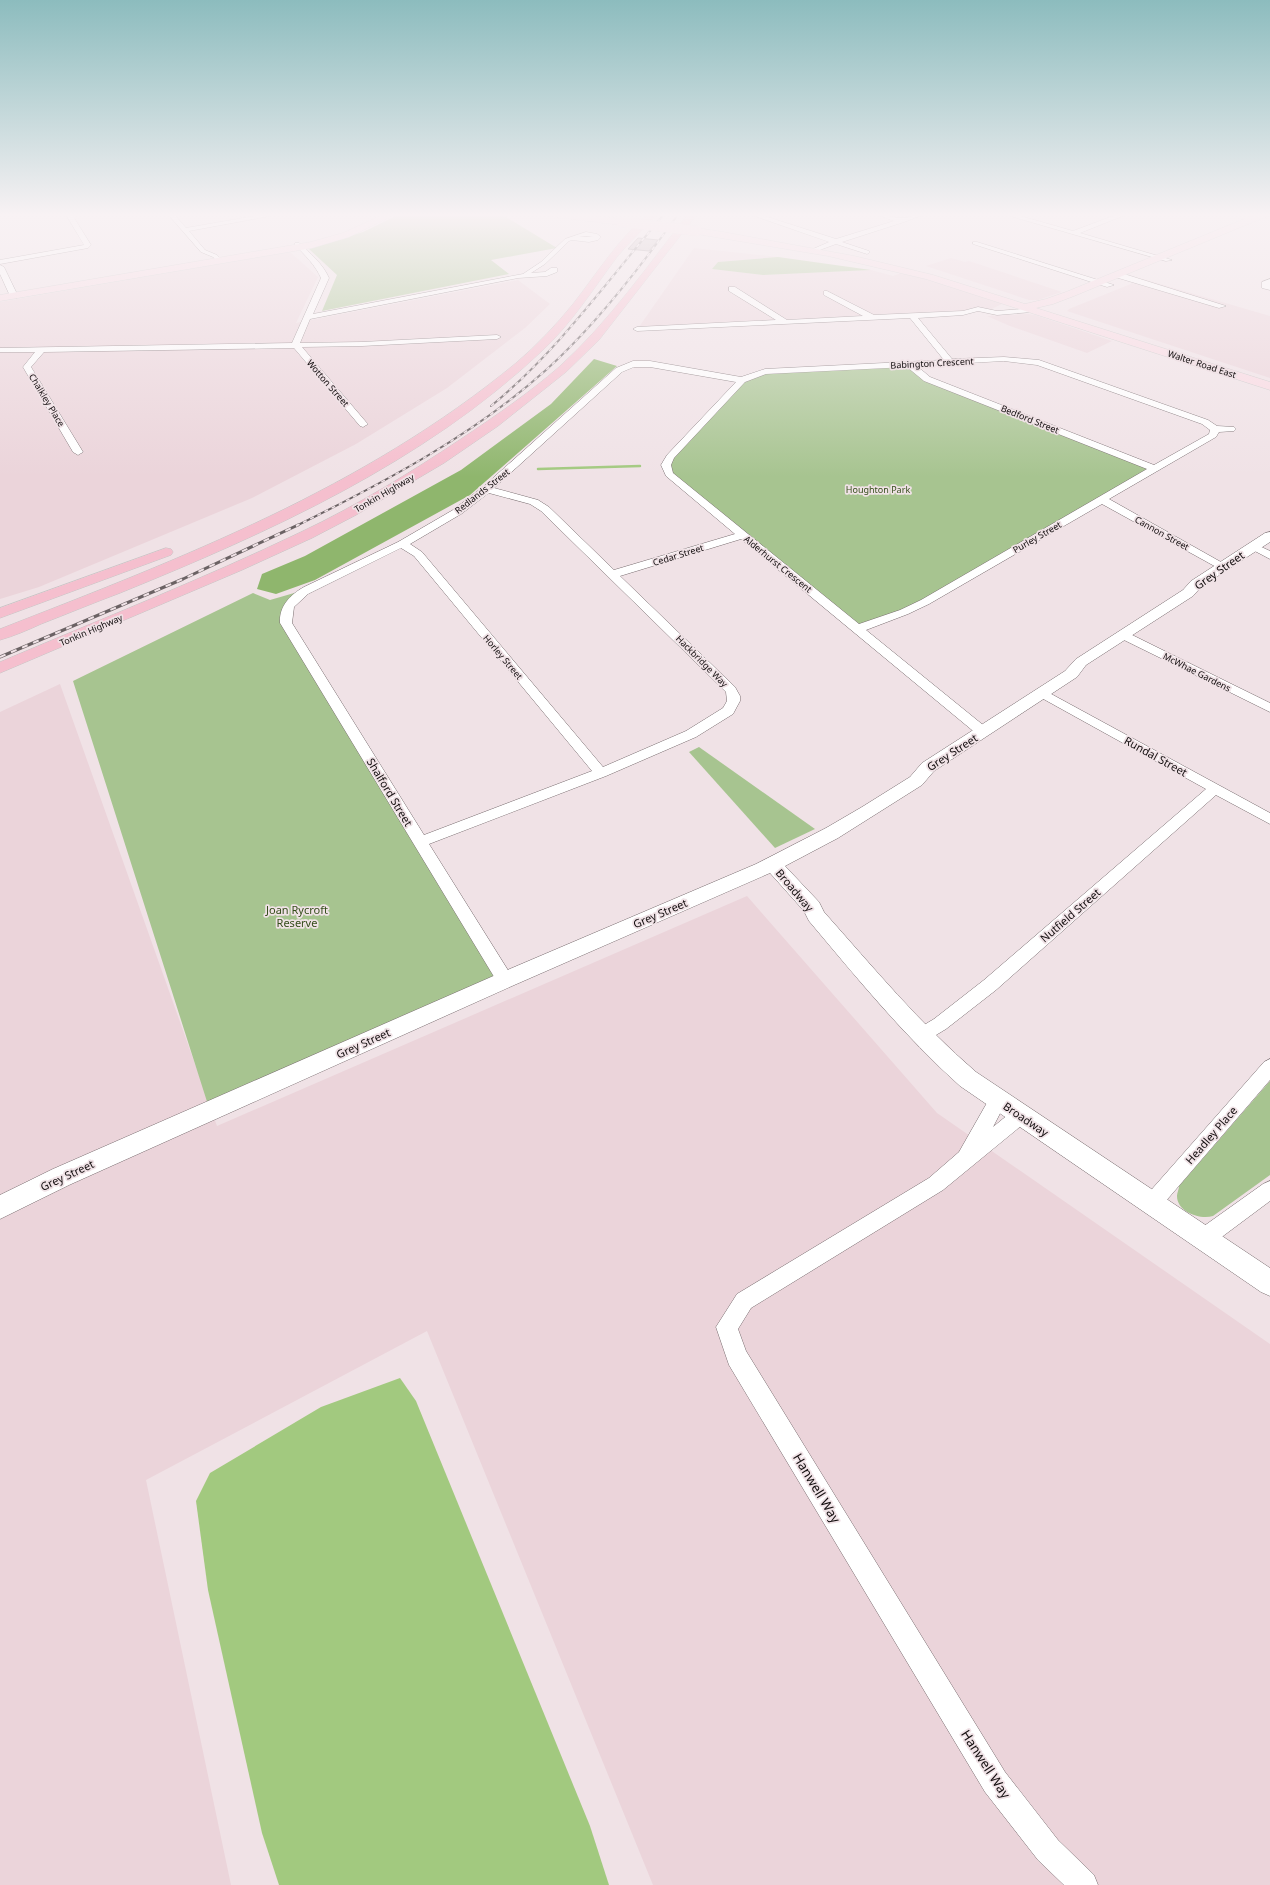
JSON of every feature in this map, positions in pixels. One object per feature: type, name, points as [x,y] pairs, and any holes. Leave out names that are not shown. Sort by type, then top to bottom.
[{"type":"highway","points":[[0,635],[164,569],[300,507],[406,449],[461,413],[521,364],[555,332],[579,301]]},
{"type":"highway","name":"Tonkin Highway","points":[[3,675],[148,620],[326,531],[351,512],[468,442],[562,370],[595,338],[624,301]]},
{"type":"highway","points":[[269,508],[337,475],[482,395]]},
{"type":"highway","points":[[0,614],[177,547]]},
{"type":"main road","points":[[989,311],[1002,304],[1001,301]]},
{"type":"main road","points":[[1005,301],[1032,307],[1068,301]]},
{"type":"main road","points":[[1014,301],[1032,307],[1051,301]]},
{"type":"main road","points":[[1059,314],[1058,310],[1068,301]]},
{"type":"main road","name":"Walter Road East","points":[[1032,307],[1092,325],[1111,334]]},
{"type":"main road","name":"Walter Road East","points":[[1032,307],[1088,328],[1111,334],[1270,386]]},
{"type":"street","points":[[296,346],[295,344],[314,301]]},
{"type":"street","points":[[307,317],[390,301]]},
{"type":"street","points":[[750,301],[785,322]]},
{"type":"street","points":[[842,301],[872,317]]},
{"type":"street","points":[[1205,301],[1222,306]]},
{"type":"street","points":[[637,328],[912,316],[963,313],[978,309],[997,313],[1032,307]]},
{"type":"street","points":[[912,316],[950,362]]},
{"type":"street","points":[[0,350],[296,346],[497,337]]},
{"type":"street","name":"Wotton Street","points":[[296,346],[363,424]]},
{"type":"street","name":"Chalkley Place","points":[[40,350],[27,367],[78,452]]},
{"type":"street","name":"Babington Crescent","points":[[633,364],[650,364],[742,380],[765,372],[1004,359],[1022,360],[1039,363],[1205,422],[1214,432]]},
{"type":"street","name":"Redlands Street","points":[[290,603],[308,589],[402,544],[457,512],[487,489],[619,370],[633,364]]},
{"type":"street","name":"Bedford Street","points":[[909,364],[919,374],[927,379],[1154,469]]},
{"type":"street","name":"Alderhurst Crescent","points":[[742,380],[670,457],[666,465],[669,474],[983,732]]},
{"type":"street","points":[[1214,432],[1231,428]]},
{"type":"street","name":"Purley Street","points":[[857,629],[904,612],[925,602],[1103,500],[1214,432]]},
{"type":"street","name":"Hackbridge Way","points":[[420,842],[601,774],[691,734],[728,711],[734,704],[734,695],[731,690],[614,574],[545,509],[534,502],[487,489]]},
{"type":"street","name":"Cannon Street","points":[[1103,500],[1222,566]]},
{"type":"street","name":"Cedar Street","points":[[614,574],[743,536]]},
{"type":"street","name":"Grey Street","points":[[0,1207],[61,1177],[504,980],[768,866],[832,833],[905,789],[916,781],[928,767],[1071,674],[1081,662],[1188,593],[1196,584],[1270,536]]},
{"type":"street","name":"Horley Street","points":[[402,544],[418,554],[601,774]]},
{"type":"street","points":[[1253,546],[1270,556]]},
{"type":"street","name":"Shalford Street","points":[[290,603],[286,613],[286,622],[504,980]]},
{"type":"street","name":"McWhae Gardens","points":[[1124,635],[1270,708]]},
{"type":"street","name":"Rundal Street","points":[[1042,693],[1270,818]]},
{"type":"street","name":"Nutfield Street","points":[[920,1036],[940,1024],[990,985],[1215,789]]},
{"type":"street","name":"Broadway","points":[[768,866],[802,910],[816,916],[920,1036],[945,1061],[968,1080],[1270,1283]]},
{"type":"street","name":"Headley Place","points":[[1152,1204],[1270,1067]]},
{"type":"street","name":"Hanwell Way","points":[[966,1158],[998,1100]]},
{"type":"street","name":"Hanwell Way","points":[[1021,1115],[978,1151],[966,1158],[936,1184],[744,1301],[727,1327],[737,1357],[994,1782],[1048,1850],[1084,1885]]},
{"type":"street","points":[[1204,1238],[1270,1190]]},
{"type":"shaded area","points":[[307,301],[296,323],[410,301],[546,301],[550,304],[525,328],[447,388],[356,444],[252,498],[39,587],[0,599],[0,302]]},
{"type":"shaded area","points":[[657,301],[1002,302],[1002,304],[987,311],[639,327]]},
{"type":"shaded area","points":[[1089,301],[1218,301],[1270,316],[1270,378],[1067,311]]},
{"type":"shaded area","points":[[1028,314],[1112,341],[1087,353],[1010,326],[987,316]]},
{"type":"shaded area","points":[[594,359],[617,366],[470,495],[315,580],[276,594],[257,589],[262,574],[305,556],[461,470],[551,404]]},
{"type":"shaded area","points":[[60,684],[217,1126],[747,896],[937,1113],[1270,1344],[1270,1885],[653,1885],[427,1331],[146,1480],[231,1885],[0,1885],[0,712]]},
{"type":"shaded area","points":[[400,1378],[416,1401],[590,1826],[609,1885],[279,1885],[262,1833],[208,1590],[196,1501],[210,1473],[321,1407]]},
{"type":"green space","points":[[326,301],[373,301],[322,311]]},
{"type":"green space","name":"Houghton Park","points":[[909,364],[919,374],[1154,469],[925,602],[857,629],[669,474],[670,457],[742,380],[757,374]]},
{"type":"green space","name":"Joan Rycroft Reserve","points":[[308,589],[286,613],[505,980],[210,1111],[73,681],[253,593],[270,600]]},
{"type":"green space","points":[[699,747],[815,829],[775,848],[689,752]]},
{"type":"green space","points":[[1270,1081],[1270,1175],[1213,1216],[1202,1217],[1190,1214],[1178,1202],[1177,1196],[1179,1186]]},
{"type":"waterway","points":[[538,469],[640,466]]},
{"type":"railway","points":[[491,406],[539,362],[593,301]]},
{"type":"railway","points":[[298,525],[394,475],[458,437],[489,416],[546,370],[582,335],[612,301]]},
{"type":"railway","points":[[0,657],[183,579],[298,525]]}]
